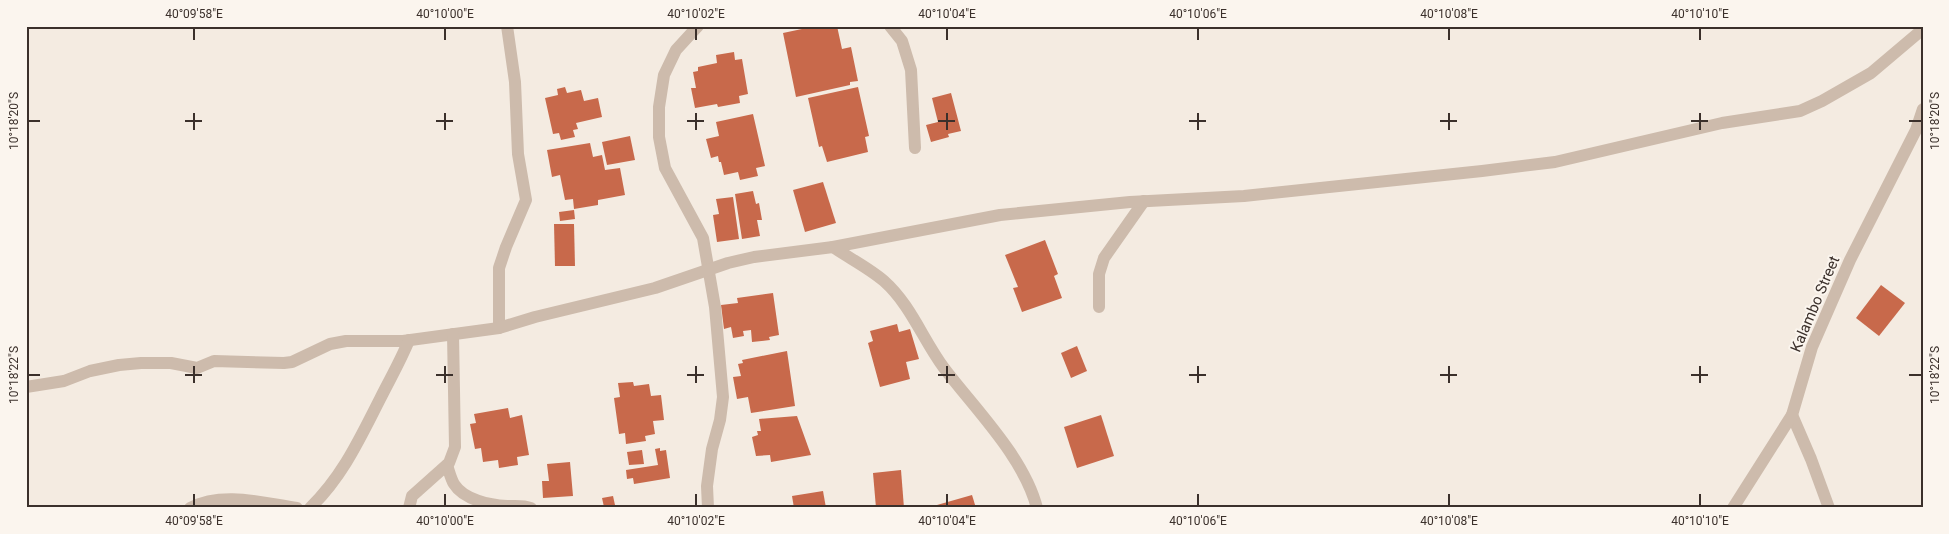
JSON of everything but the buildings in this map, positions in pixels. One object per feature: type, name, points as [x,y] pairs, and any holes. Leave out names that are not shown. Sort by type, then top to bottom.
[{"type":"street","points":[[499,328],[500,268],[506,247],[526,200],[518,154],[515,82],[507,26]]},
{"type":"street","points":[[698,26],[676,50],[664,75],[659,107],[659,137],[665,168],[703,238],[720,339],[723,397],[720,420],[712,449],[707,486],[708,508]]},
{"type":"street","points":[[890,26],[902,41],[911,70],[915,148]]},
{"type":"street","points":[[26,386],[64,381],[119,365],[157,362],[197,368],[214,362],[284,363],[292,362],[330,344],[346,341],[409,340],[499,328],[535,317],[655,288],[728,263],[754,257],[833,247],[1000,216],[1144,201],[1244,196],[1546,163],[1722,123],[1800,110],[1822,101],[1871,73],[1902,49],[1923,29]]},
{"type":"street","name":"Kalambo Street","points":[[1733,508],[1792,415],[1812,347],[1850,260],[1916,130],[1923,109]]},
{"type":"street","points":[[1099,307],[1099,274],[1104,258],[1144,201]]},
{"type":"street","points":[[833,247],[883,280],[906,304],[944,367],[995,431],[1024,475],[1037,508]]},
{"type":"street","points":[[409,508],[412,496],[447,466],[455,447],[453,334]]},
{"type":"street","points":[[310,508],[334,482],[352,455],[400,362],[409,340]]},
{"type":"street","points":[[1792,415],[1829,508]]},
{"type":"street","points":[[447,466],[454,484],[463,493],[480,502],[531,508]]},
{"type":"street","points":[[190,508],[214,499],[244,500],[297,508]]}]
